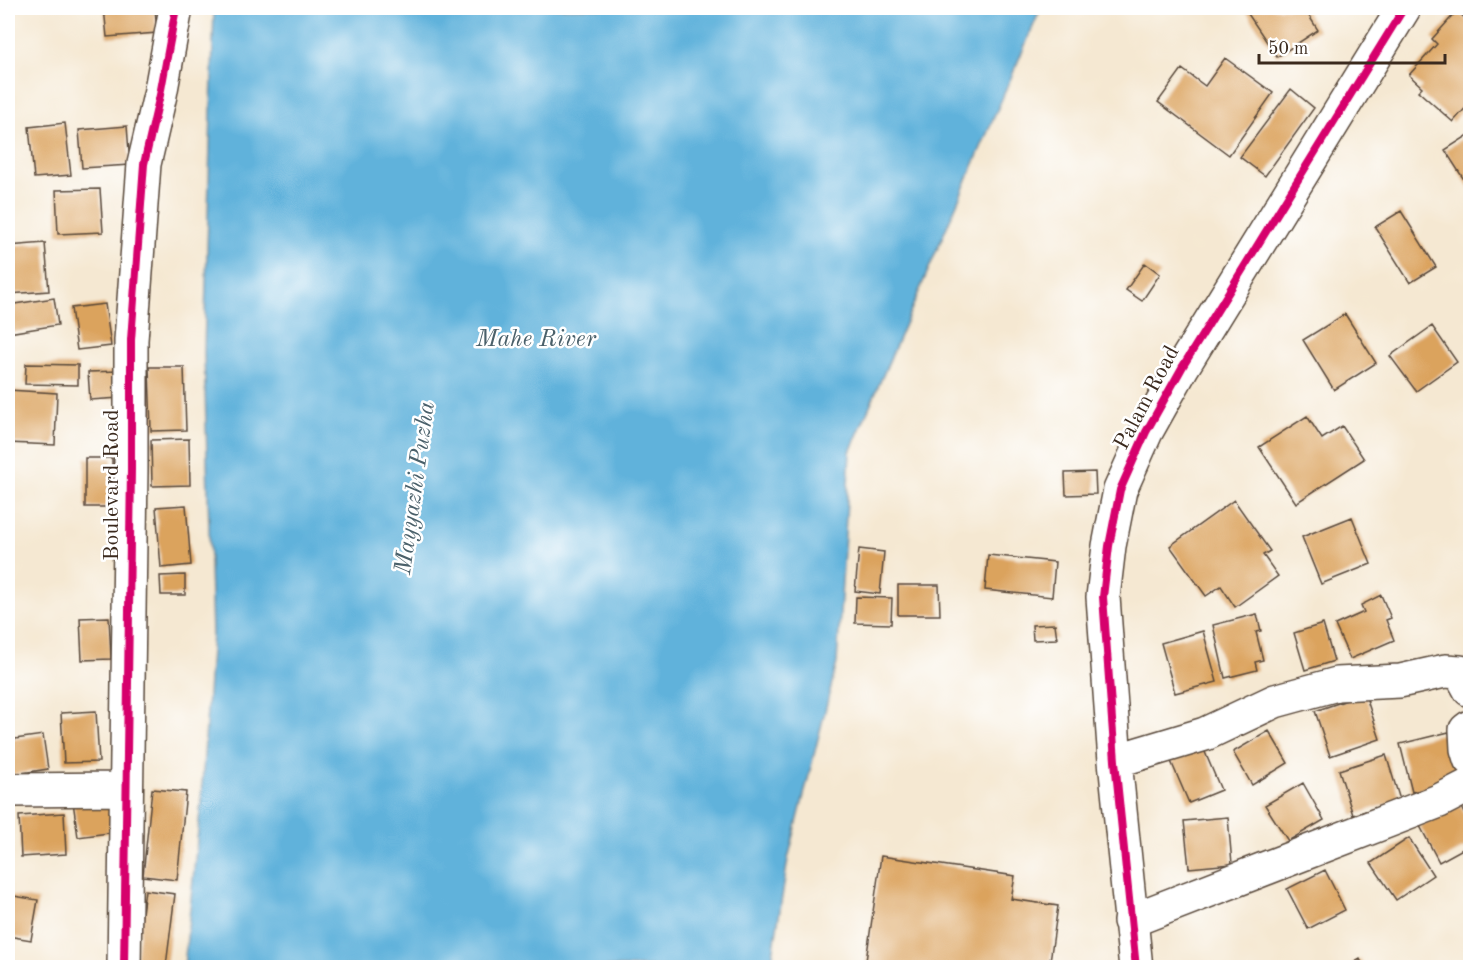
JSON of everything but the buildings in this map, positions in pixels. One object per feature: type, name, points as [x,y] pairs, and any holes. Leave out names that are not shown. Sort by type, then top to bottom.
[{"type":"street","name":"Boulevard Road","points":[[124,968],[131,340],[144,164],[176,8]]},
{"type":"street","name":"Palam Road","points":[[1136,968],[1115,760],[1103,597],[1120,490],[1146,432],[1183,366],[1404,8]]},
{"type":"street","points":[[1115,760],[1205,734],[1275,701],[1337,684],[1400,681],[1445,670],[1460,672],[1470,690]]},
{"type":"street","points":[[1470,726],[1466,730],[1470,759]]},
{"type":"street","points":[[1130,921],[1439,801],[1470,785]]},
{"type":"street","points":[[8,790],[126,789]]},
{"type":"water","name":"Mahe River","points":[[214,8],[1041,8],[850,452],[837,663],[788,859],[771,967],[184,967],[201,801],[212,634],[204,353]]},
{"type":"cycle path","points":[[124,968],[131,340],[144,164],[160,95],[176,8]]},
{"type":"cycle path","points":[[1136,968],[1115,761],[1103,597],[1109,546],[1120,490],[1146,432],[1183,366],[1404,8]]},
{"type":"water label","name":"Mayyazhi Puzha","points":[[416,488]]}]
